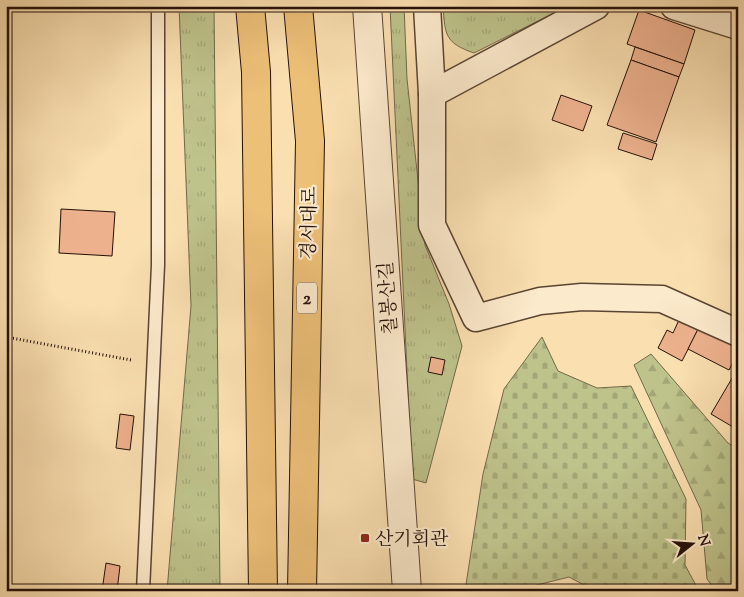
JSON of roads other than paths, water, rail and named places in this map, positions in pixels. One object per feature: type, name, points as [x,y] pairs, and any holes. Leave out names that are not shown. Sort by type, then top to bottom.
[{"type":"main road","points":[[250,6],[256,72],[263,591]]},
{"type":"main road","name":"경서대로","points":[[298,6],[310,141],[302,591]]},
{"type":"street","name":"칠봉산길","points":[[367,6],[407,591]]},
{"type":"street","points":[[427,6],[432,94],[432,225],[476,318],[540,301],[582,297],[662,300],[738,333]]},
{"type":"street","points":[[432,94],[596,6]]},
{"type":"street","points":[[674,6],[738,26]]},
{"type":"lane","points":[[143,591],[158,265],[158,6]]},
{"type":"place","name":"산기회관","points":[[365,538]]}]
